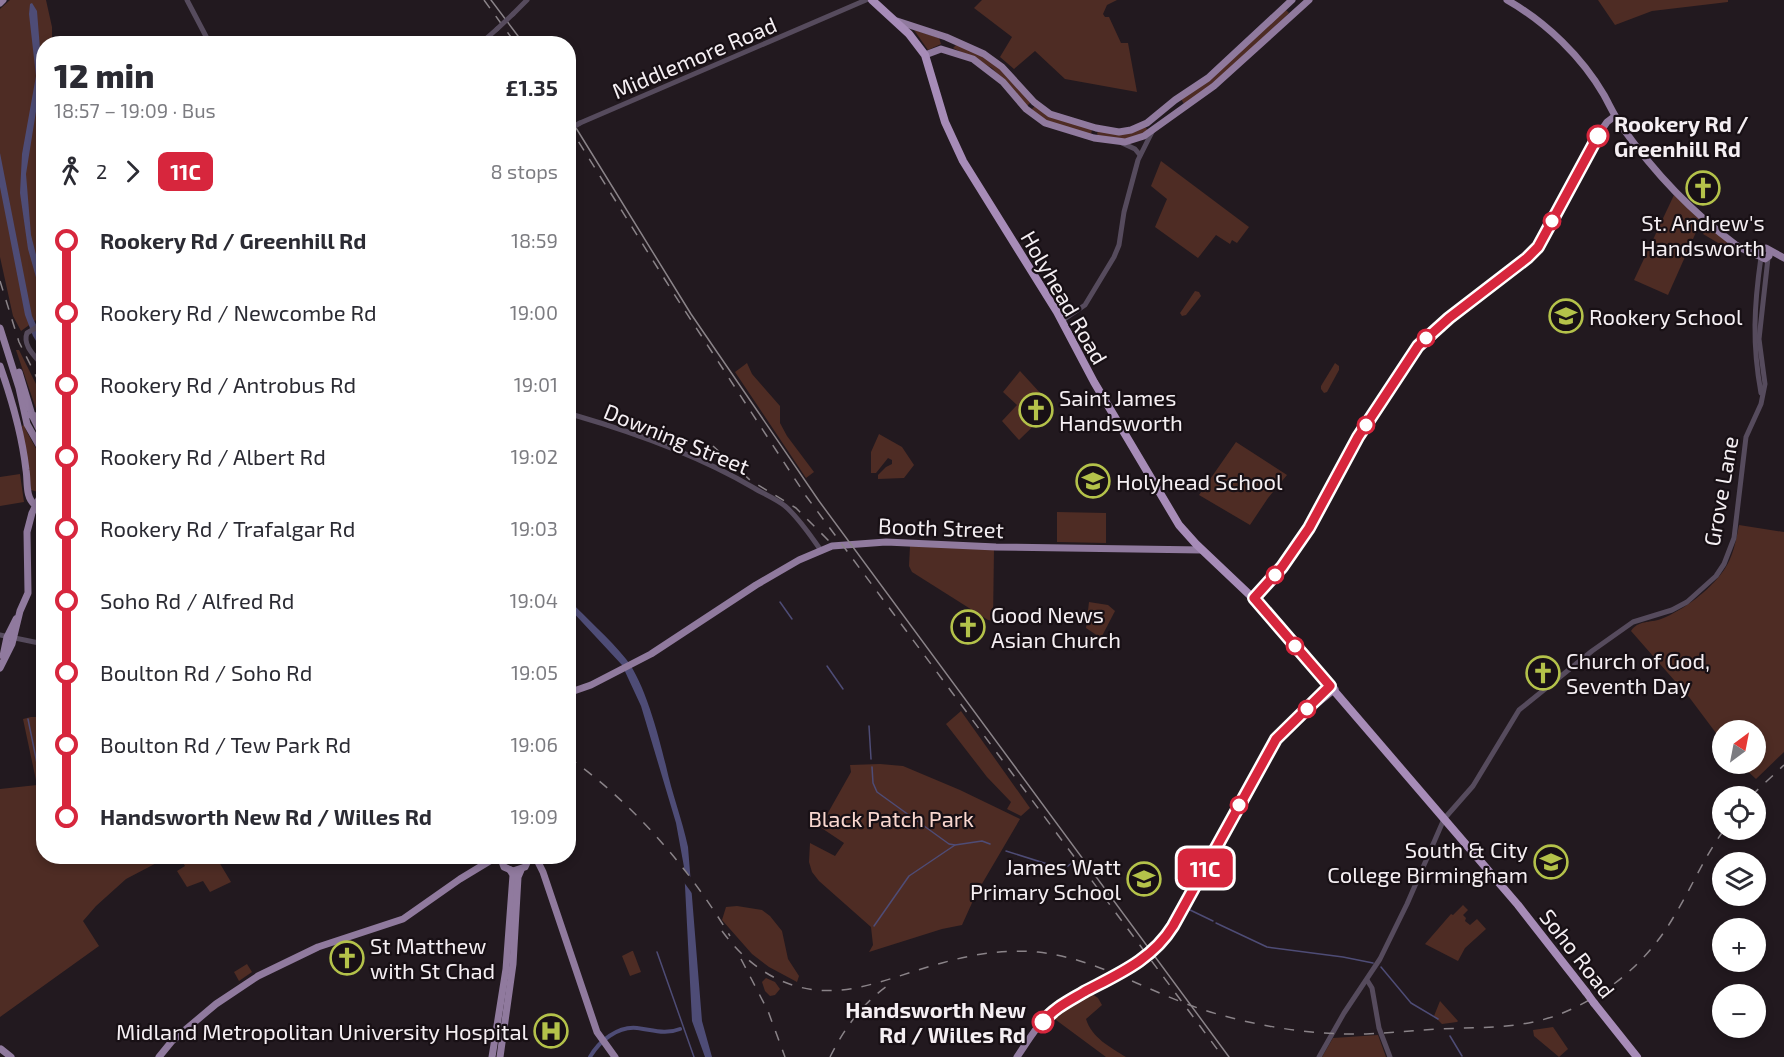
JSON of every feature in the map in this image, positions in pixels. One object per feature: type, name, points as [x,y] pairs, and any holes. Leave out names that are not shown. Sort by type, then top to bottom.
[{"type":"highway","name":"Holyhead Road","points":[[872,0],[897,21],[925,55],[938,103],[958,153],[984,198],[1063,320],[1110,411],[1179,525],[1202,550],[1254,598]]},
{"type":"highway","name":"Soho Road","points":[[1254,598],[1518,905],[1637,1057]]},
{"type":"main road","points":[[0,3],[3,0]]},
{"type":"main road","points":[[925,55],[942,49],[973,59],[1003,82],[1026,109],[1052,126],[1094,138],[1119,142],[1132,141],[1153,130],[1214,86],[1294,11],[1309,0]]},
{"type":"main road","points":[[1507,0],[1547,30],[1580,61],[1604,95],[1624,130],[1652,165],[1690,206],[1737,245],[1767,255]]},
{"type":"main road","points":[[897,21],[958,42],[993,59],[1010,74],[1034,102],[1050,114],[1096,128],[1125,132],[1147,123],[1175,99],[1208,78],[1289,2],[1294,11]]},
{"type":"main road","points":[[941,36],[944,40],[942,49]]},
{"type":"main road","points":[[951,51],[951,46],[958,42]]},
{"type":"main road","points":[[1175,99],[1183,108]]},
{"type":"main road","points":[[1026,109],[1034,102]]},
{"type":"main road","points":[[1254,598],[1282,567],[1313,523],[1358,437],[1410,356],[1432,331],[1538,247],[1598,136],[1607,122],[1615,116]]},
{"type":"main road","points":[[1147,123],[1153,130]]},
{"type":"main road","points":[[1094,138],[1096,128]]},
{"type":"main road","points":[[0,318],[36,424]]},
{"type":"main road","points":[[0,328],[12,364],[27,424],[36,440]]},
{"type":"main road","points":[[0,366],[19,424],[28,496],[36,500]]},
{"type":"main road","points":[[24,410],[36,416]]},
{"type":"main road","points":[[32,415],[29,419],[36,435]]},
{"type":"main road","points":[[0,668],[7,637],[21,608],[27,573],[27,532],[36,507]]},
{"type":"main road","points":[[1188,551],[1191,544],[1190,537]]},
{"type":"main road","name":"Booth Street","points":[[576,690],[635,663],[756,585],[820,549],[848,544],[886,542],[1202,550]]},
{"type":"main road","points":[[1017,1057],[1053,1011],[1128,969],[1153,952],[1173,926],[1276,739],[1333,688]]},
{"type":"main road","points":[[159,1057],[172,1041],[210,1010],[279,966],[318,947],[403,919],[485,864]]},
{"type":"main road","points":[[500,1057],[513,963],[518,877],[526,864]]},
{"type":"main road","points":[[480,867],[502,865],[513,875],[506,969],[492,1057]]},
{"type":"main road","points":[[540,865],[597,1032],[615,1057]]},
{"type":"main road","points":[[510,870],[521,870]]},
{"type":"main road","points":[[0,1049],[6,1057]]},
{"type":"main road","points":[[0,1049],[11,1057]]},
{"type":"street","points":[[187,0],[206,36]]},
{"type":"street","points":[[489,36],[527,0]]},
{"type":"street","name":"Middlemore Road","points":[[576,125],[866,0]]},
{"type":"street","points":[[1063,320],[1085,305],[1114,258],[1140,155],[1153,130]]},
{"type":"street","points":[[1119,142],[1132,147],[1140,155]]},
{"type":"street","name":"Grove Lane","points":[[1319,1057],[1344,1013],[1380,959],[1399,922],[1444,819],[1473,786],[1519,710],[1624,628],[1637,620],[1679,607],[1719,572],[1732,546],[1738,514],[1746,437],[1758,411],[1765,384],[1759,339],[1767,255]]},
{"type":"street","points":[[36,328],[25,336],[26,345],[36,357]]},
{"type":"street","name":"Downing Street","points":[[576,416],[648,439],[736,477],[785,506],[820,549]]},
{"type":"street","points":[[7,637],[36,642]]},
{"type":"street","points":[[1367,980],[1372,988],[1379,1028],[1390,1057]]},
{"type":"green space","points":[[10,0],[46,0],[52,27],[52,36],[36,36],[36,320],[21,331],[13,316],[0,257],[0,9]]},
{"type":"green space","points":[[982,0],[1117,0],[1107,5],[1103,14],[1109,17],[1121,43],[1128,43],[1137,92],[1065,79],[1035,51],[1014,69],[1000,57],[1012,37],[974,8]]},
{"type":"green space","points":[[1598,0],[1728,0],[1728,2],[1652,11],[1615,25]]},
{"type":"green space","points":[[1286,10],[1289,13],[1214,84],[1184,104],[1181,99]]},
{"type":"green space","points":[[914,30],[939,38],[941,44],[928,50]]},
{"type":"green space","points":[[956,45],[988,59],[1032,101],[1027,106],[992,68],[953,48]]},
{"type":"green space","points":[[1035,106],[1092,129],[1091,135],[1053,125],[1031,110]]},
{"type":"green space","points":[[1145,127],[1147,133],[1121,140],[1098,136],[1097,133],[1099,131]]},
{"type":"green space","points":[[1161,161],[1249,227],[1237,243],[1232,240],[1230,244],[1216,235],[1198,258],[1155,227],[1167,199],[1151,186]]},
{"type":"green space","points":[[1674,195],[1701,221],[1668,295],[1634,280]]},
{"type":"green space","points":[[1707,227],[1732,245],[1730,250],[1703,234]]},
{"type":"green space","points":[[1195,291],[1201,296],[1186,315],[1182,316],[1180,313]]},
{"type":"green space","points":[[16,350],[19,350],[36,384],[36,409]]},
{"type":"green space","points":[[747,363],[752,374],[780,406],[780,423],[814,472],[806,478],[735,372]]},
{"type":"green space","points":[[1335,363],[1339,366],[1339,370],[1327,392],[1324,393],[1321,386]]},
{"type":"green space","points":[[1020,371],[1053,407],[1019,440],[1002,421],[1017,405],[1003,392]]},
{"type":"green space","points":[[24,425],[36,449],[36,491],[31,490],[22,426]]},
{"type":"green space","points":[[879,434],[902,447],[914,465],[904,478],[878,479],[878,475],[892,464],[892,460],[888,458],[876,473],[871,473],[871,452]]},
{"type":"green space","points":[[1236,442],[1287,475],[1250,525],[1199,495]]},
{"type":"green space","points":[[20,474],[24,502],[0,506],[0,477]]},
{"type":"green space","points":[[1057,512],[1106,513],[1106,543],[1057,542]]},
{"type":"green space","points":[[1739,525],[1784,532],[1784,752],[1766,769],[1766,720],[1712,720],[1712,728],[1689,697],[1631,631],[1641,623],[1661,619],[1696,599],[1724,570],[1735,543]]},
{"type":"green space","points":[[910,546],[994,548],[993,621],[912,572],[909,566]]},
{"type":"green space","points":[[1089,602],[1108,605],[1115,611],[1101,638],[1086,628]]},
{"type":"green space","points":[[961,711],[1030,808],[1021,816],[1007,809],[1011,802],[987,777],[946,724]]},
{"type":"green space","points":[[36,717],[36,780],[23,719]]},
{"type":"green space","name":"Black Patch Park","points":[[850,765],[903,766],[1020,819],[976,894],[962,925],[869,952],[873,945],[871,927],[819,881],[812,872],[809,862],[810,843],[835,856],[844,843],[820,827],[851,772]]},
{"type":"green space","points":[[1751,774],[1761,774],[1756,779]]},
{"type":"green space","points":[[36,785],[36,864],[155,864],[126,879],[83,921],[99,946],[0,1017],[0,789]]},
{"type":"green space","points":[[184,864],[220,864],[231,882],[210,892],[203,881],[187,887],[177,871],[185,866]]},
{"type":"green space","points":[[1463,905],[1468,910],[1463,915],[1466,918],[1465,921],[1470,925],[1477,919],[1486,929],[1465,948],[1458,961],[1425,944],[1451,914],[1453,915]]},
{"type":"green space","points":[[737,906],[762,910],[782,931],[788,959],[799,976],[797,982],[769,967],[752,954],[722,920],[726,907]]},
{"type":"green space","points":[[633,951],[641,972],[630,976],[622,956]]},
{"type":"green space","points":[[247,964],[252,972],[239,981],[234,972]]},
{"type":"green space","points":[[766,978],[775,982],[780,989],[775,995],[770,996],[765,991],[762,982]]},
{"type":"green space","points":[[1092,994],[1102,1005],[1086,1019],[1089,1026],[1102,1041],[1126,1057],[1106,1057],[1052,1017]]},
{"type":"green space","points":[[1440,1001],[1457,1022],[1442,1024],[1434,1016]]},
{"type":"green space","points":[[1553,1027],[1568,1049],[1559,1057],[1534,1036],[1533,1030]]},
{"type":"green space","points":[[1378,1035],[1386,1057],[1322,1057],[1333,1038]]},
{"type":"shaded area","points":[[32,3],[37,11],[39,36],[36,36],[36,76],[29,14]]},
{"type":"shaded area","points":[[36,76],[36,112],[26,174],[31,235],[36,255],[36,277],[28,249],[20,193],[22,154]]},
{"type":"shaded area","points":[[0,153],[32,316],[36,325],[36,341],[25,315],[0,187]]},
{"type":"shaded area","points":[[576,607],[633,669],[655,726],[688,847],[702,1021],[712,1057],[705,1057],[692,1021],[684,867],[676,823],[641,706],[622,665],[576,616]]},
{"type":"pier","points":[[681,865],[693,880],[694,896],[683,881]]},
{"type":"waterway","points":[[780,602],[792,619]]},
{"type":"waterway","points":[[827,666],[843,689]]},
{"type":"waterway","points":[[28,719],[36,758]]},
{"type":"waterway","points":[[869,726],[871,759]]},
{"type":"waterway","points":[[872,767],[873,783],[877,792],[949,844],[982,841],[990,844]]},
{"type":"waterway","points":[[874,926],[909,876],[955,845]]},
{"type":"waterway","points":[[1006,851],[1060,868],[1074,861]]},
{"type":"waterway","points":[[1188,909],[1213,921]]},
{"type":"waterway","points":[[1216,923],[1267,947],[1373,963]]},
{"type":"waterway","points":[[657,952],[694,1057]]},
{"type":"waterway","points":[[1381,967],[1411,1003],[1438,1019]]},
{"type":"waterway","points":[[590,1057],[598,1045],[623,1029],[637,1028],[664,1032],[680,1029]]},
{"type":"waterway","points":[[1450,1036],[1462,1056]]},
{"type":"tram line","points":[[491,0],[518,36]]},
{"type":"tram line","points":[[576,128],[691,314],[819,501],[1229,1057]]},
{"type":"railway","points":[[484,0],[510,36]]},
{"type":"railway","points":[[576,138],[674,294],[806,496],[1223,1057]]},
{"type":"railway","points":[[0,281],[19,342],[36,376]]},
{"type":"railway","points":[[713,446],[750,480],[796,508],[831,543]]},
{"type":"railway","points":[[576,763],[615,795],[658,838],[697,886],[730,936]]},
{"type":"railway","points":[[1762,786],[1784,765]]},
{"type":"railway","points":[[722,931],[735,947],[765,972],[782,981],[819,990],[860,987],[965,957],[1026,951],[1059,955],[1079,961],[1198,1008],[1239,1020],[1281,1028],[1323,1033],[1366,1034],[1510,1026],[1538,1021],[1571,1009],[1606,990],[1622,978],[1662,935],[1717,840]]},
{"type":"railway","points":[[741,959],[768,1011],[785,1057]]},
{"type":"railway","points":[[830,1057],[856,1015],[893,982]]},
{"type":"bus line","name":"11C","points":[[1043,1022],[1060,1006],[1136,964],[1161,944],[1276,739],[1330,686],[1254,598],[1282,567],[1317,517],[1358,437],[1410,356],[1432,331],[1538,247],[1598,136]]},
{"type":"place","name":"Rookery Rd / Greenhill Rd","points":[[1598,136]]},
{"type":"place","name":"St. Andrew's Handsworth","points":[[1703,188]]},
{"type":"place","name":"Rookery School","points":[[1566,316]]},
{"type":"place","name":"Saint James Handsworth","points":[[1036,410]]},
{"type":"place","name":"Holyhead School","points":[[1093,481]]},
{"type":"place","name":"Good News Asian Church","points":[[968,627]]},
{"type":"place","name":"Church of God, Seventh Day","points":[[1543,673]]},
{"type":"place","name":"South & City College Birmingham","points":[[1551,862]]},
{"type":"place","name":"James Watt Primary School","points":[[1144,879]]},
{"type":"place","name":"St Matthew with St Chad","points":[[347,958]]},
{"type":"place","name":"Handsworth New Rd / Willes Rd","points":[[1043,1022]]},
{"type":"place","name":"Midland Metropolitan University Hospital","points":[[551,1031]]}]
